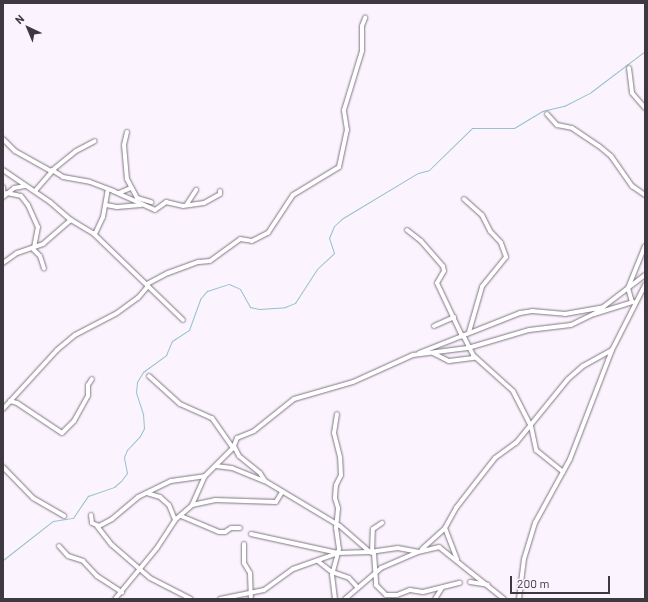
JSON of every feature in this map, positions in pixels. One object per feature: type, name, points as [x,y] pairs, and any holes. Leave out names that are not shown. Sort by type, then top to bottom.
[{"type":"street","points":[[3,409],[30,376],[44,366],[57,350],[75,336],[117,313],[138,298],[148,285],[168,273],[198,262],[210,261],[240,239],[252,241],[268,233],[293,195],[339,167],[347,130],[344,110],[362,51],[362,26],[365,18]]},
{"type":"street","points":[[629,68],[632,93],[645,108]]},
{"type":"street","points":[[547,114],[557,125],[572,128],[599,146],[611,156],[632,186],[645,195]]},
{"type":"street","points":[[127,132],[124,145],[124,168],[131,188],[137,198],[151,202]]},
{"type":"street","points":[[3,139],[15,151],[52,171],[63,176],[119,193],[155,210],[166,202],[176,206],[204,203],[220,194],[220,191]]},
{"type":"street","points":[[35,192],[52,171],[76,151],[95,141]]},
{"type":"street","points":[[3,170],[35,192],[70,220],[95,234],[182,320]]},
{"type":"street","points":[[5,196],[17,187],[26,186]]},
{"type":"street","points":[[3,187],[5,196]]},
{"type":"street","points":[[119,193],[131,188]]},
{"type":"street","points":[[95,234],[106,206],[108,189]]},
{"type":"street","points":[[187,205],[196,190]]},
{"type":"street","points":[[5,196],[21,196],[28,205],[38,227],[34,248],[40,256],[44,268]]},
{"type":"street","points":[[464,199],[482,215],[490,231],[501,243],[506,257],[481,290],[472,327],[464,335]]},
{"type":"street","points":[[106,206],[117,208],[141,204]]},
{"type":"street","points":[[3,263],[17,253],[34,248],[55,235],[70,220]]},
{"type":"street","points":[[407,230],[426,246],[443,266],[444,271],[437,283],[464,335],[468,348],[475,358],[484,363],[513,391],[531,426],[536,450],[563,472]]},
{"type":"street","points":[[634,302],[628,288],[645,248]]},
{"type":"street","points":[[413,355],[468,348],[523,331],[571,325],[594,314],[645,275]]},
{"type":"street","points":[[519,599],[524,563],[535,524],[563,472],[582,432],[612,350],[634,302],[645,285]]},
{"type":"street","points":[[594,314],[609,312],[634,302]]},
{"type":"street","points":[[117,598],[140,568],[158,548],[175,520],[192,505],[206,476],[234,448],[238,438],[254,430],[299,396],[353,382],[413,355],[527,312],[565,314],[603,307]]},
{"type":"street","points":[[434,326],[454,317]]},
{"type":"street","points":[[345,599],[375,572],[387,564],[406,559],[420,551],[445,528],[456,508],[495,458],[510,448],[531,426],[568,379],[583,366],[612,350]]},
{"type":"street","points":[[433,353],[447,361],[475,358]]},
{"type":"street","points":[[149,376],[180,404],[212,418],[239,456],[260,473],[265,481]]},
{"type":"street","points":[[10,402],[17,403],[62,433],[74,421],[88,396],[88,387],[92,379]]},
{"type":"street","points":[[335,599],[332,572],[338,553],[336,485],[341,476],[340,457],[334,433],[336,414]]},
{"type":"street","points":[[216,466],[232,468],[265,481],[337,524],[372,553]]},
{"type":"street","points":[[3,467],[33,498],[64,516]]},
{"type":"street","points":[[97,526],[109,521],[135,499],[147,493],[180,478],[206,476]]},
{"type":"street","points":[[192,505],[215,500],[276,502],[282,492]]},
{"type":"street","points":[[147,493],[160,497],[169,505],[175,520]]},
{"type":"street","points":[[91,515],[92,523],[97,526],[112,545],[153,580],[191,599]]},
{"type":"street","points":[[181,516],[219,532],[240,528]]},
{"type":"street","points":[[382,523],[372,529],[372,553],[377,589],[386,595],[397,595],[410,590],[423,592],[460,582]]},
{"type":"street","points":[[445,528],[458,560]]},
{"type":"street","points":[[251,534],[338,553],[372,553],[398,548],[420,551],[439,546]]},
{"type":"street","points":[[432,540],[504,599]]},
{"type":"street","points":[[244,544],[244,563],[250,573],[251,599]]},
{"type":"street","points":[[59,546],[68,556],[83,561],[97,576],[122,592]]},
{"type":"street","points":[[220,599],[264,590],[293,569],[319,562],[338,553]]},
{"type":"street","points":[[319,562],[332,572],[349,578],[357,587]]},
{"type":"street","points":[[470,582],[488,585]]},
{"type":"street","points":[[435,599],[442,588]]},
{"type":"waterway","points":[[3,560],[53,521],[73,518],[88,496],[114,487],[121,481],[127,473],[124,457],[127,450],[140,436],[144,428],[143,414],[136,392],[137,382],[143,372],[166,355],[172,341],[189,330],[200,299],[207,291],[229,284],[240,289],[250,307],[259,309],[285,307],[295,303],[317,269],[334,253],[329,238],[334,226],[343,218],[418,173],[429,170],[472,128],[514,128],[542,111],[564,106],[591,92],[645,51]]}]
